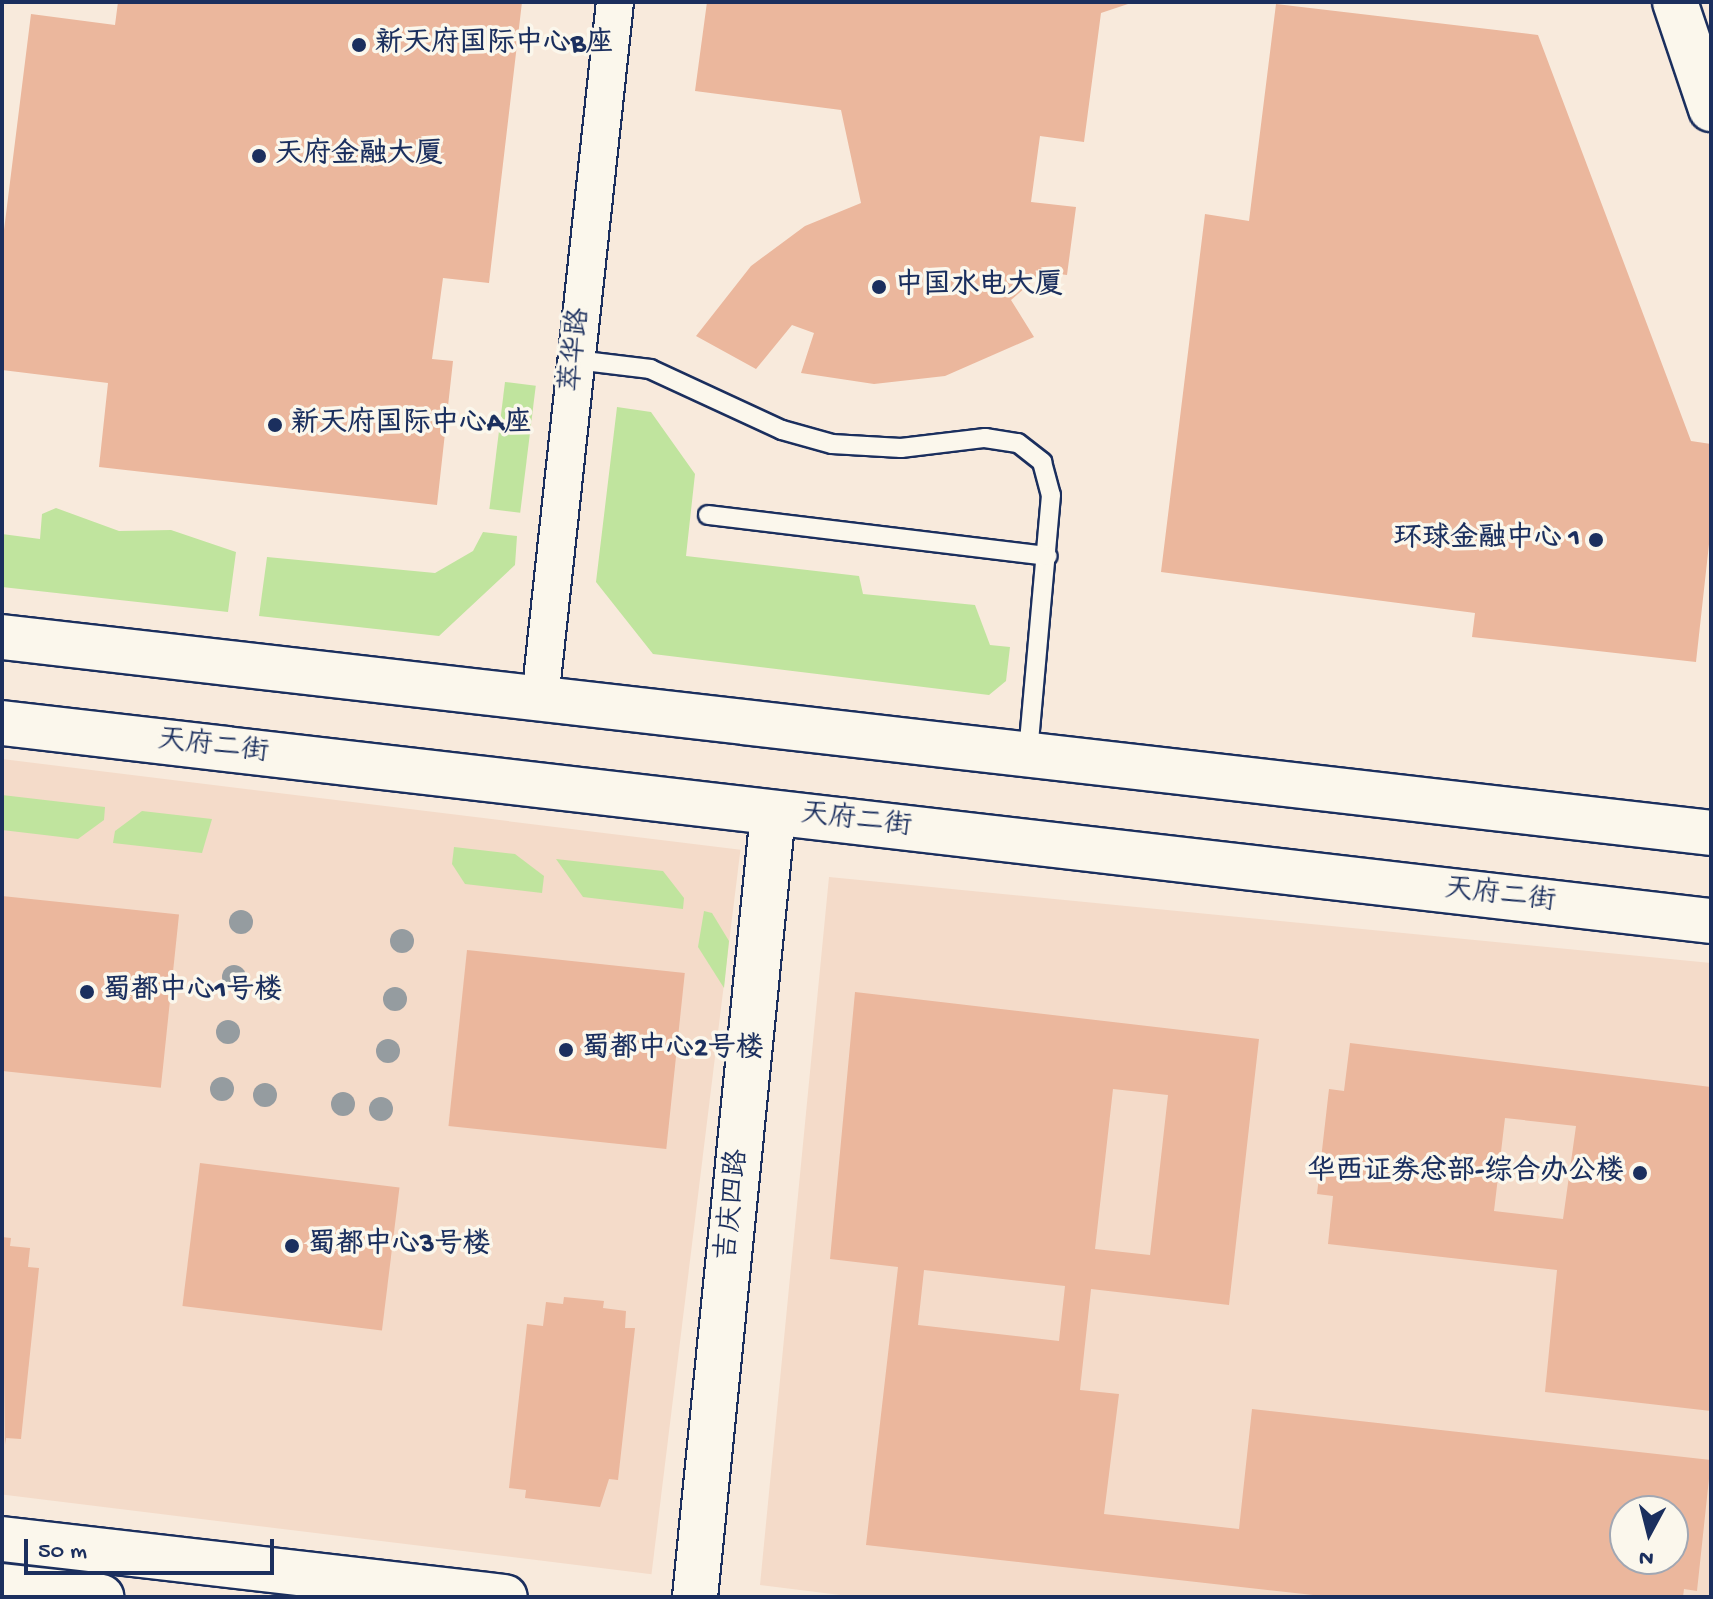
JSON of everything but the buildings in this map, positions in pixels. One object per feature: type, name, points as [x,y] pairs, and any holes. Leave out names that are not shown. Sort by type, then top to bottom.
[{"type":"main road","points":[[1675,2],[1711,109]]},
{"type":"main road","points":[[2,637],[1704,832]]},
{"type":"main road","name":"天府二街","points":[[2,723],[1711,921]]},
{"type":"main road","name":"吉庆四路","points":[[695,1597],[773,813]]},
{"type":"main road","points":[[2,1539],[505,1597]]},
{"type":"main road","points":[[2,1586],[101,1597]]},
{"type":"street","name":"萃华路","points":[[540,699],[615,2]]},
{"type":"lane","points":[[576,360],[650,369],[782,430],[832,444],[901,448],[985,438],[1018,443],[1042,462],[1051,495],[1028,755]]},
{"type":"lane","points":[[708,515],[1048,556]]},
{"type":"shaded area","points":[[2,759],[740,850],[651,1574],[2,1494]]},
{"type":"shaded area","points":[[829,877],[1711,963],[1711,1597],[856,1597],[760,1585]]},
{"type":"green space","points":[[505,382],[536,386],[520,513],[489,509]]},
{"type":"green space","points":[[617,407],[651,412],[695,474],[686,556],[859,576],[863,594],[975,605],[990,645],[1010,647],[1006,681],[989,695],[653,654],[596,582]]},
{"type":"green space","points":[[56,508],[119,531],[171,530],[236,552],[228,612],[2,587],[2,534],[40,539],[42,514]]},
{"type":"green space","points":[[483,532],[517,536],[515,565],[439,636],[259,616],[267,557],[435,573],[473,551]]},
{"type":"green space","points":[[2,795],[105,807],[104,820],[78,839],[2,830]]},
{"type":"green space","points":[[142,811],[212,819],[202,853],[113,843],[115,831]]},
{"type":"green space","points":[[454,847],[515,854],[544,876],[542,893],[465,884],[452,864]]},
{"type":"green space","points":[[556,859],[663,871],[684,898],[683,909],[583,897]]},
{"type":"green space","points":[[704,911],[712,913],[729,941],[724,988],[698,947]]},
{"type":"place","name":"新天府国际中心B座","points":[[359,45]]},
{"type":"place","name":"天府金融大厦","points":[[259,156]]},
{"type":"place","name":"中国水电大厦","points":[[879,287]]},
{"type":"place","name":"新天府国际中心A座","points":[[275,425]]},
{"type":"place","name":"环球金融中心 1","points":[[1596,540]]},
{"type":"place","name":"蜀都中心1号楼","points":[[87,992]]},
{"type":"place","name":"蜀都中心2号楼","points":[[566,1050]]},
{"type":"place","name":"华西证券总部-综合办公楼","points":[[1640,1173]]},
{"type":"place","name":"蜀都中心3号楼","points":[[292,1246]]}]
